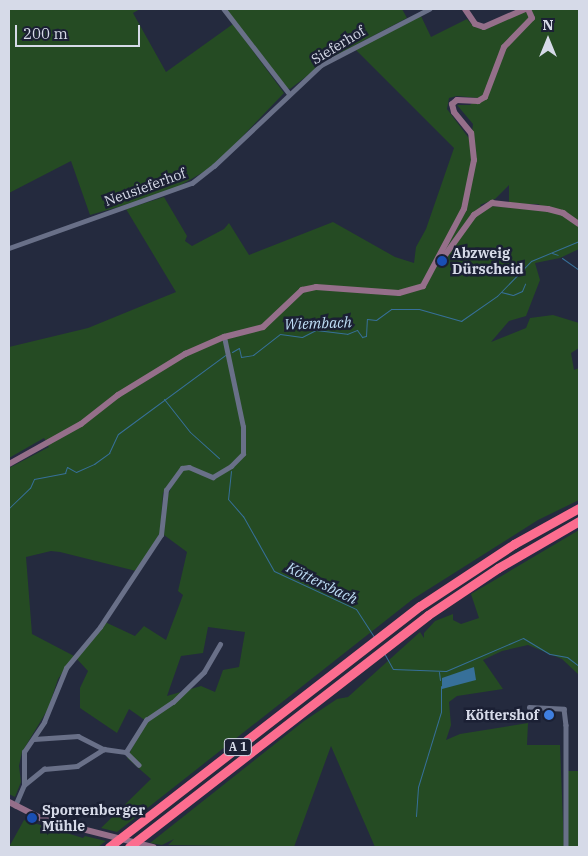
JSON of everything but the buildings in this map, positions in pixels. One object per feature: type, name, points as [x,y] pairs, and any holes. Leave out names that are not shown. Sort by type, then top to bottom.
[{"type":"highway","name":"A 1","points":[[109,847],[420,606],[514,544],[579,508]]},
{"type":"highway","name":"A 1","points":[[129,847],[428,615],[505,564],[579,521]]},
{"type":"main road","points":[[9,464],[81,424],[106,404],[151,374],[224,337],[263,327],[296,293],[310,288],[383,294],[417,289],[427,281],[464,209],[474,160],[471,133],[454,112],[452,104],[457,100],[478,101],[485,96],[504,47],[532,18],[527,9],[484,27],[475,24],[465,9]]},
{"type":"main road","points":[[438,259],[443,258],[474,215],[492,204],[548,209],[563,213],[579,224]]},
{"type":"main road","points":[[12,804],[43,819],[153,847]]},
{"type":"street","points":[[224,9],[289,93]]},
{"type":"street","name":"Sieferhof","points":[[289,93],[329,60],[429,9]]},
{"type":"street","name":"Neusieferhof","points":[[9,248],[192,183],[214,166],[289,93]]},
{"type":"street","points":[[24,785],[24,752],[34,739],[66,668],[100,627],[161,535],[165,493],[179,471],[189,467],[213,477],[231,466],[243,454],[243,427],[224,337]]},
{"type":"street","points":[[126,752],[146,720],[173,702],[204,672],[220,644]]},
{"type":"street","points":[[529,707],[564,709],[566,725],[566,847]]},
{"type":"street","points":[[34,739],[78,736],[104,749],[126,752],[139,766]]},
{"type":"street","points":[[12,804],[24,785],[44,769],[77,766],[104,749]]},
{"type":"green space","points":[[9,9],[140,9],[133,13],[166,72],[233,24],[284,93],[214,166],[167,193],[90,215],[71,161],[9,193]]},
{"type":"green space","points":[[226,9],[402,9],[407,18],[329,59],[290,89],[284,87]]},
{"type":"green space","points":[[523,9],[579,9],[579,249],[560,258],[535,263],[540,280],[526,316],[509,321],[491,342],[526,328],[530,318],[553,315],[579,323],[579,348],[571,353],[574,370],[579,368],[579,500],[538,520],[413,599],[117,832],[101,828],[151,779],[127,758],[146,721],[129,709],[117,733],[80,708],[80,688],[88,671],[76,658],[105,622],[135,636],[144,626],[166,640],[183,595],[178,591],[187,552],[164,535],[166,499],[181,467],[163,493],[160,533],[136,571],[60,552],[51,551],[26,557],[32,634],[74,656],[58,679],[48,709],[22,752],[19,766],[21,782],[15,797],[9,794],[9,468],[49,447],[44,438],[9,458],[9,347],[88,328],[176,292],[126,209],[164,197],[187,236],[185,241],[192,246],[224,229],[229,223],[249,255],[333,222],[395,257],[414,263],[416,247],[426,229],[454,148],[355,49],[421,16],[431,37],[467,19],[473,26],[484,30],[523,12]],"holes":[[[457,96],[478,98],[470,105],[457,105],[473,124],[471,141],[447,109],[449,98]],[[509,185],[509,204],[538,204],[548,210],[490,206],[483,209],[480,205],[495,199]],[[208,627],[245,632],[239,667],[223,670],[215,692],[201,686],[167,696],[181,656],[203,653]]]},
{"type":"green space","points":[[579,530],[579,675],[562,659],[528,645],[502,651],[483,660],[503,689],[457,696],[449,702],[451,725],[446,740],[460,734],[528,723],[527,745],[560,745],[564,847],[375,847],[331,746],[294,847],[168,845],[174,839],[162,845],[150,843],[304,721],[337,699],[348,697],[420,632],[424,638],[424,633],[435,621],[453,614],[453,620],[461,624],[479,618],[471,594]]},
{"type":"green space","points":[[568,771],[579,771],[579,847],[568,847]]},
{"type":"green space","points":[[24,820],[83,838],[85,836],[106,841],[98,847],[9,847]]},
{"type":"water","points":[[474,667],[476,680],[442,689],[442,678]]},
{"type":"waterway","name":"Wiembach","points":[[232,352],[239,348],[241,357],[253,355],[280,334],[302,337],[316,330],[347,334],[357,330],[362,337],[366,336],[367,319],[376,320],[391,309],[419,309],[461,321],[497,296],[531,261],[579,241]]},
{"type":"waterway","name":"Wiembach","points":[[552,253],[558,255]]},
{"type":"waterway","points":[[562,258],[579,270]]},
{"type":"waterway","points":[[501,292],[513,295],[522,291],[525,284]]},
{"type":"waterway","name":"Wiembach","points":[[9,508],[30,488],[34,479],[65,473],[67,467],[76,472],[94,464],[109,453],[118,434],[225,355]]},
{"type":"waterway","name":"Köttersbach","points":[[164,399],[190,432],[219,458]]},
{"type":"waterway","name":"Köttersbach","points":[[231,471],[228,499],[243,516],[274,571],[356,609],[374,637]]},
{"type":"waterway","name":"Köttersbach","points":[[384,653],[393,669],[446,671],[523,638],[550,654],[567,657],[579,666]]},
{"type":"waterway","points":[[439,672],[440,680]]},
{"type":"waterway","points":[[416,816],[418,787],[441,712],[441,686]]},
{"type":"place","name":"Abzweig Dürscheid","points":[[442,261]]},
{"type":"place","name":"Köttershof","points":[[549,715]]},
{"type":"place","name":"Sporrenberger Mühle","points":[[32,818]]}]
